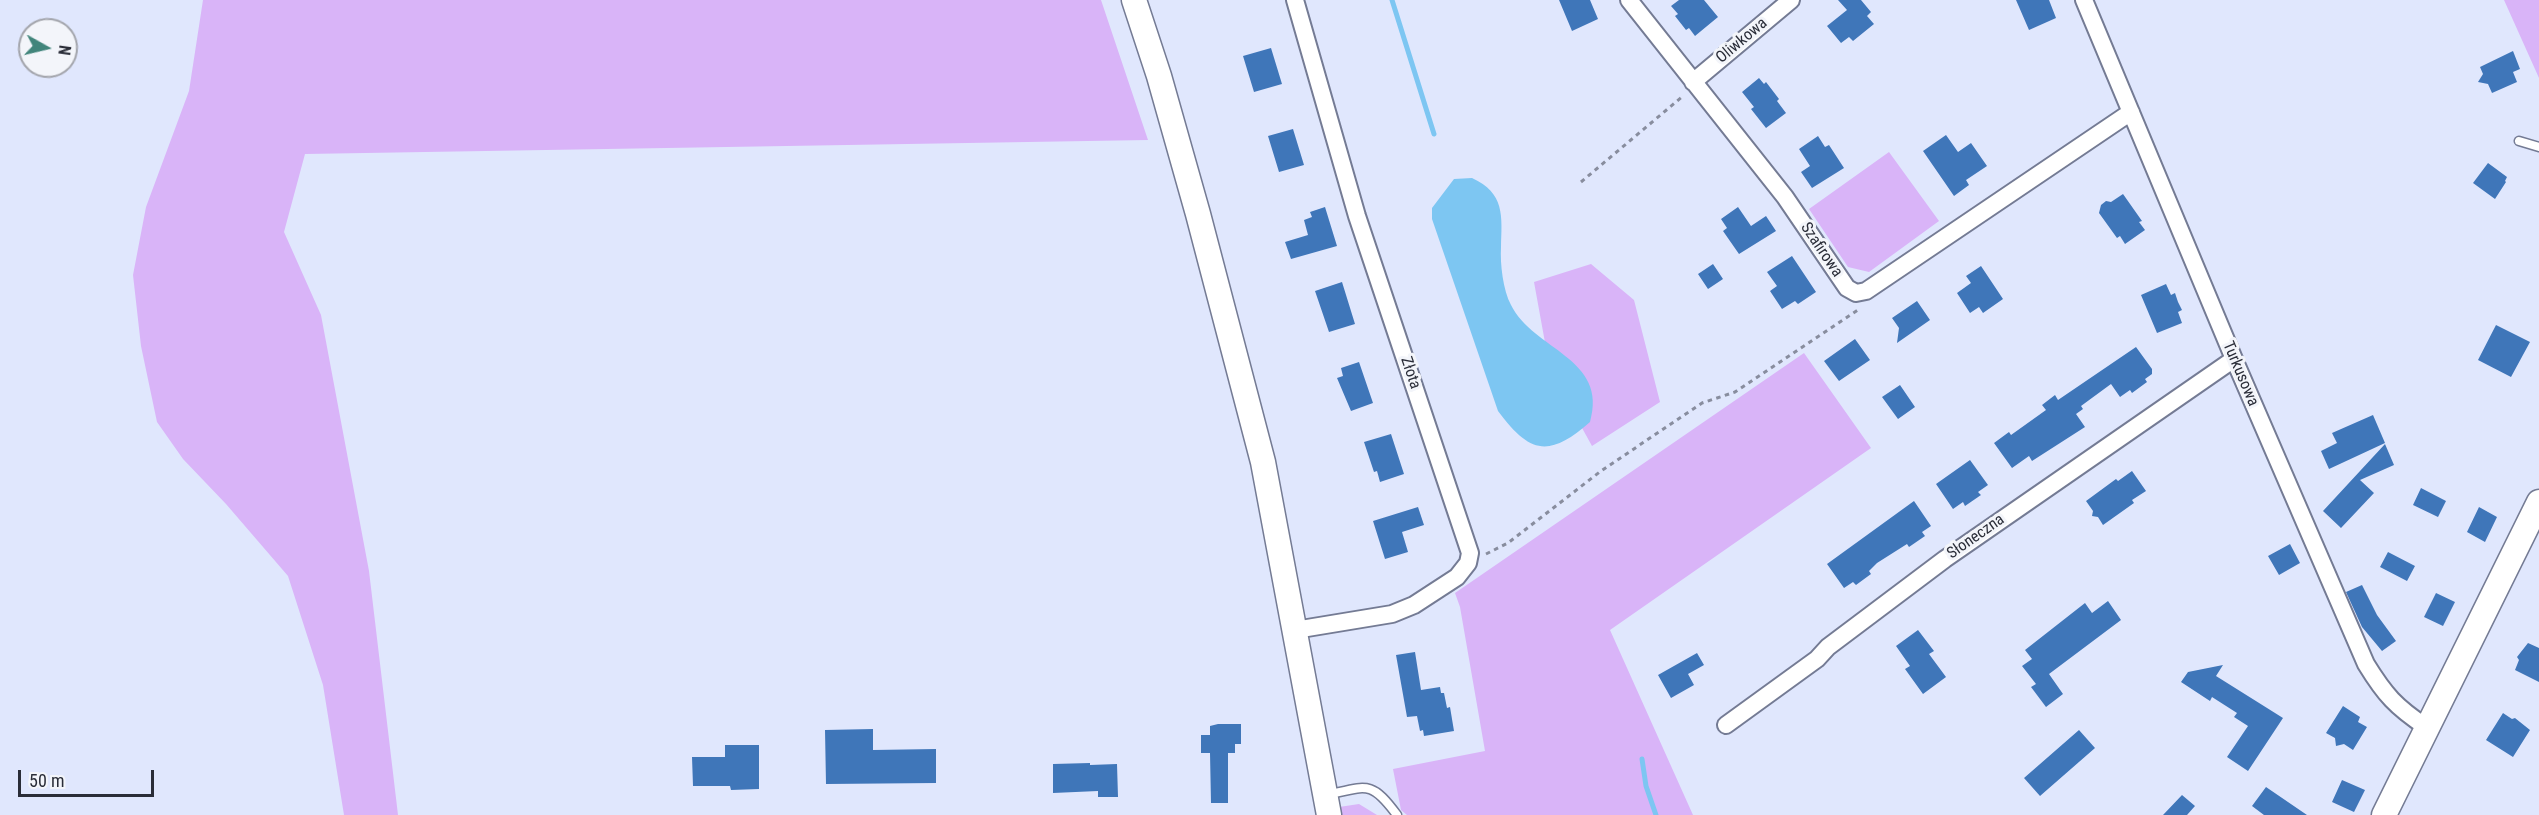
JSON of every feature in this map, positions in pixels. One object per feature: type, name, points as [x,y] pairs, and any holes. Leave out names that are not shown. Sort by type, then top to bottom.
[{"type":"street","points":[[1134,0],[1159,76],[1198,214],[1263,462],[1328,808]]},
{"type":"street","name":"Złota","points":[[1295,0],[1357,216],[1468,544],[1470,553],[1468,563]]},
{"type":"street","name":"Szafirowa","points":[[1629,0],[1690,86],[1785,197],[1847,288],[1856,293],[1875,286],[2131,111]]},
{"type":"street","name":"Oliwkowa","points":[[1690,86],[1791,0]]},
{"type":"street","name":"Turkusowa","points":[[2084,0],[2234,359],[2366,664],[2382,690],[2403,712],[2426,727]]},
{"type":"street","name":"Słoneczna","points":[[1726,725],[1817,659],[1828,647],[1945,559],[2234,359]]},
{"type":"street","points":[[2384,815],[2539,502]]},
{"type":"street","points":[[1296,630],[1392,614],[1414,605],[1456,577],[1468,563]]},
{"type":"lane","points":[[2519,141],[2539,147]]},
{"type":"lane","points":[[1328,808],[1361,787],[1374,788],[1397,815]]},
{"type":"path","points":[[1581,182],[1690,86]]},
{"type":"path","points":[[1468,563],[1508,543],[1601,471],[1701,403],[1735,392],[1847,315],[1861,308]]},
{"type":"shaded area","points":[[203,0],[1101,0],[1148,140],[305,154],[284,232],[321,315],[369,571],[398,815],[344,815],[323,685],[288,576],[226,504],[183,459],[157,422],[141,346],[133,275],[146,207],[189,91]]},
{"type":"shaded area","points":[[2504,0],[2539,0],[2539,78]]},
{"type":"shaded area","points":[[1889,152],[1939,221],[1869,272],[1848,267],[1809,209]]},
{"type":"shaded area","points":[[1591,264],[1634,300],[1660,402],[1592,446],[1550,370],[1534,282]]},
{"type":"shaded area","points":[[1804,353],[1871,448],[1610,630],[1693,815],[1407,815],[1401,810],[1393,769],[1485,751],[1460,607],[1455,593]]},
{"type":"shaded area","points":[[1359,804],[1377,815],[1340,815],[1339,807]]},
{"type":"water","points":[[1472,178],[1491,191],[1499,207],[1502,225],[1502,269],[1504,285],[1511,305],[1521,320],[1566,356],[1589,383],[1593,400],[1590,422],[1563,442],[1551,446],[1530,443],[1509,425],[1498,411],[1432,219],[1432,208],[1454,179]]},
{"type":"building","points":[[1559,0],[1590,0],[1598,19],[1572,31]]},
{"type":"building","points":[[1679,0],[1704,0],[1718,17],[1695,36],[1689,28],[1686,30],[1675,16],[1678,14],[1671,6]]},
{"type":"building","points":[[1838,0],[1861,0],[1871,12],[1867,16],[1874,24],[1853,41],[1849,37],[1841,43],[1827,26],[1847,10]]},
{"type":"building","points":[[2016,0],[2049,0],[2056,18],[2029,30]]},
{"type":"building","points":[[1271,48],[1282,84],[1254,92],[1243,56]]},
{"type":"building","points":[[2513,51],[2520,69],[2513,72],[2517,82],[2492,93],[2488,84],[2478,82],[2483,74],[2480,67]]},
{"type":"building","points":[[1759,78],[1764,84],[1766,82],[1786,113],[1766,128],[1751,109],[1754,107],[1742,92]]},
{"type":"building","points":[[1293,129],[1304,165],[1279,172],[1268,136]]},
{"type":"building","points":[[1946,135],[1958,152],[1971,143],[1987,166],[1966,180],[1969,185],[1954,196],[1923,151]]},
{"type":"building","points":[[1818,136],[1825,147],[1829,145],[1844,168],[1812,188],[1801,172],[1810,166],[1799,149]]},
{"type":"building","points":[[2488,163],[2507,177],[2495,199],[2473,183]]},
{"type":"building","points":[[2123,194],[2142,221],[2139,222],[2145,230],[2125,244],[2120,236],[2117,238],[2099,213],[2101,205],[2106,201],[2111,202]]},
{"type":"building","points":[[1325,207],[1337,246],[1291,259],[1285,242],[1308,235],[1304,220],[1312,217],[1310,212]]},
{"type":"building","points":[[1738,207],[1751,226],[1766,216],[1776,231],[1739,254],[1723,231],[1727,228],[1721,219]]},
{"type":"building","points":[[1792,256],[1816,292],[1798,304],[1795,301],[1782,309],[1770,291],[1777,286],[1767,272]]},
{"type":"building","points":[[1713,264],[1723,279],[1708,289],[1698,274]]},
{"type":"building","points":[[1981,266],[2003,299],[1983,313],[1979,307],[1970,313],[1957,293],[1971,283],[1966,276]]},
{"type":"building","points":[[1342,282],[1355,324],[1329,332],[1315,291]]},
{"type":"building","points":[[2166,284],[2171,295],[2175,293],[2182,310],[2178,312],[2182,323],[2157,333],[2141,295]]},
{"type":"building","points":[[1917,301],[1930,320],[1897,343],[1899,328],[1892,318]]},
{"type":"building","points":[[2496,325],[2530,342],[2511,377],[2478,360]]},
{"type":"building","points":[[1855,339],[1870,360],[1839,381],[1824,361]]},
{"type":"building","points":[[2136,347],[2152,369],[2152,374],[2145,379],[2147,382],[2132,393],[2130,390],[2120,397],[2111,384],[2081,406],[2083,409],[2076,414],[2085,427],[2032,461],[2029,456],[2012,468],[1994,443],[2009,432],[2011,435],[2046,410],[2042,405],[2055,395],[2058,400]]},
{"type":"building","points":[[1359,362],[1373,403],[1351,411],[1337,378],[1343,376],[1341,368]]},
{"type":"building","points":[[1900,385],[1915,407],[1898,419],[1882,397]]},
{"type":"building","points":[[2373,415],[2385,443],[2329,469],[2321,451],[2337,443],[2332,433]]},
{"type":"building","points":[[1391,434],[1404,474],[1380,482],[1377,471],[1374,472],[1364,442]]},
{"type":"building","points":[[2385,444],[2394,465],[2360,480],[2374,493],[2341,528],[2323,511]]},
{"type":"building","points":[[1970,460],[1988,485],[1978,492],[1981,495],[1965,506],[1963,502],[1953,509],[1936,484]]},
{"type":"building","points":[[2132,471],[2146,491],[2132,500],[2134,503],[2103,525],[2098,517],[2092,516],[2093,511],[2086,501],[2116,479],[2118,481]]},
{"type":"building","points":[[2421,488],[2446,501],[2438,517],[2413,505]]},
{"type":"building","points":[[1914,501],[1931,526],[1922,532],[1925,536],[1909,547],[1907,544],[1877,563],[1869,571],[1871,574],[1856,585],[1853,582],[1844,588],[1827,564]]},
{"type":"building","points":[[1418,507],[1424,525],[1402,532],[1408,552],[1385,559],[1373,521]]},
{"type":"building","points":[[2479,507],[2497,517],[2485,542],[2467,532]]},
{"type":"building","points":[[2290,544],[2300,563],[2279,575],[2268,556]]},
{"type":"building","points":[[2388,552],[2415,566],[2407,581],[2380,567]]},
{"type":"building","points":[[2362,585],[2377,615],[2396,641],[2382,651],[2362,627],[2346,592]]},
{"type":"building","points":[[2436,593],[2455,602],[2443,626],[2424,617]]},
{"type":"building","points":[[2108,601],[2121,620],[2049,674],[2063,694],[2046,707],[2031,687],[2036,684],[2022,666],[2032,659],[2025,650],[2085,603],[2092,613]]},
{"type":"building","points":[[1918,630],[1934,651],[1929,654],[1946,677],[1923,694],[1905,669],[1910,666],[1896,646]]},
{"type":"building","points":[[2528,643],[2539,648],[2539,682],[2515,670],[2519,660],[2517,657]]},
{"type":"building","points":[[1415,652],[1421,690],[1440,687],[1441,693],[1444,693],[1447,708],[1450,707],[1454,731],[1424,736],[1423,730],[1420,731],[1417,716],[1407,717],[1396,655]]},
{"type":"building","points":[[1697,653],[1704,665],[1688,674],[1694,685],[1671,698],[1658,675]]},
{"type":"building","points":[[2223,665],[2216,676],[2283,718],[2248,771],[2227,757],[2248,726],[2234,717],[2237,713],[2212,697],[2210,701],[2181,682],[2188,672]]},
{"type":"building","points":[[2343,706],[2360,717],[2358,722],[2367,727],[2353,750],[2344,744],[2336,746],[2335,738],[2326,733]]},
{"type":"building","points":[[2503,713],[2512,719],[2515,718],[2530,730],[2513,757],[2486,740]]},
{"type":"building","points":[[1241,724],[1241,744],[1235,744],[1235,753],[1228,753],[1228,803],[1211,803],[1210,753],[1201,753],[1201,735],[1210,735],[1210,726]]},
{"type":"building","points":[[873,729],[873,750],[936,749],[936,783],[826,784],[825,730]]},
{"type":"building","points":[[2079,730],[2095,748],[2040,796],[2024,778]]},
{"type":"building","points":[[725,745],[759,745],[759,789],[731,790],[730,786],[693,786],[692,757],[725,757]]},
{"type":"building","points":[[1090,763],[1090,765],[1117,764],[1118,797],[1098,797],[1098,791],[1053,793],[1053,764]]},
{"type":"building","points":[[2342,780],[2365,790],[2354,812],[2332,802]]},
{"type":"building","points":[[2266,787],[2307,815],[2264,815],[2252,806]]},
{"type":"building","points":[[2182,795],[2195,806],[2187,815],[2163,815]]},
{"type":"waterway","points":[[1392,0],[1434,134]]},
{"type":"waterway","points":[[1642,759],[1646,786],[1656,815]]}]
